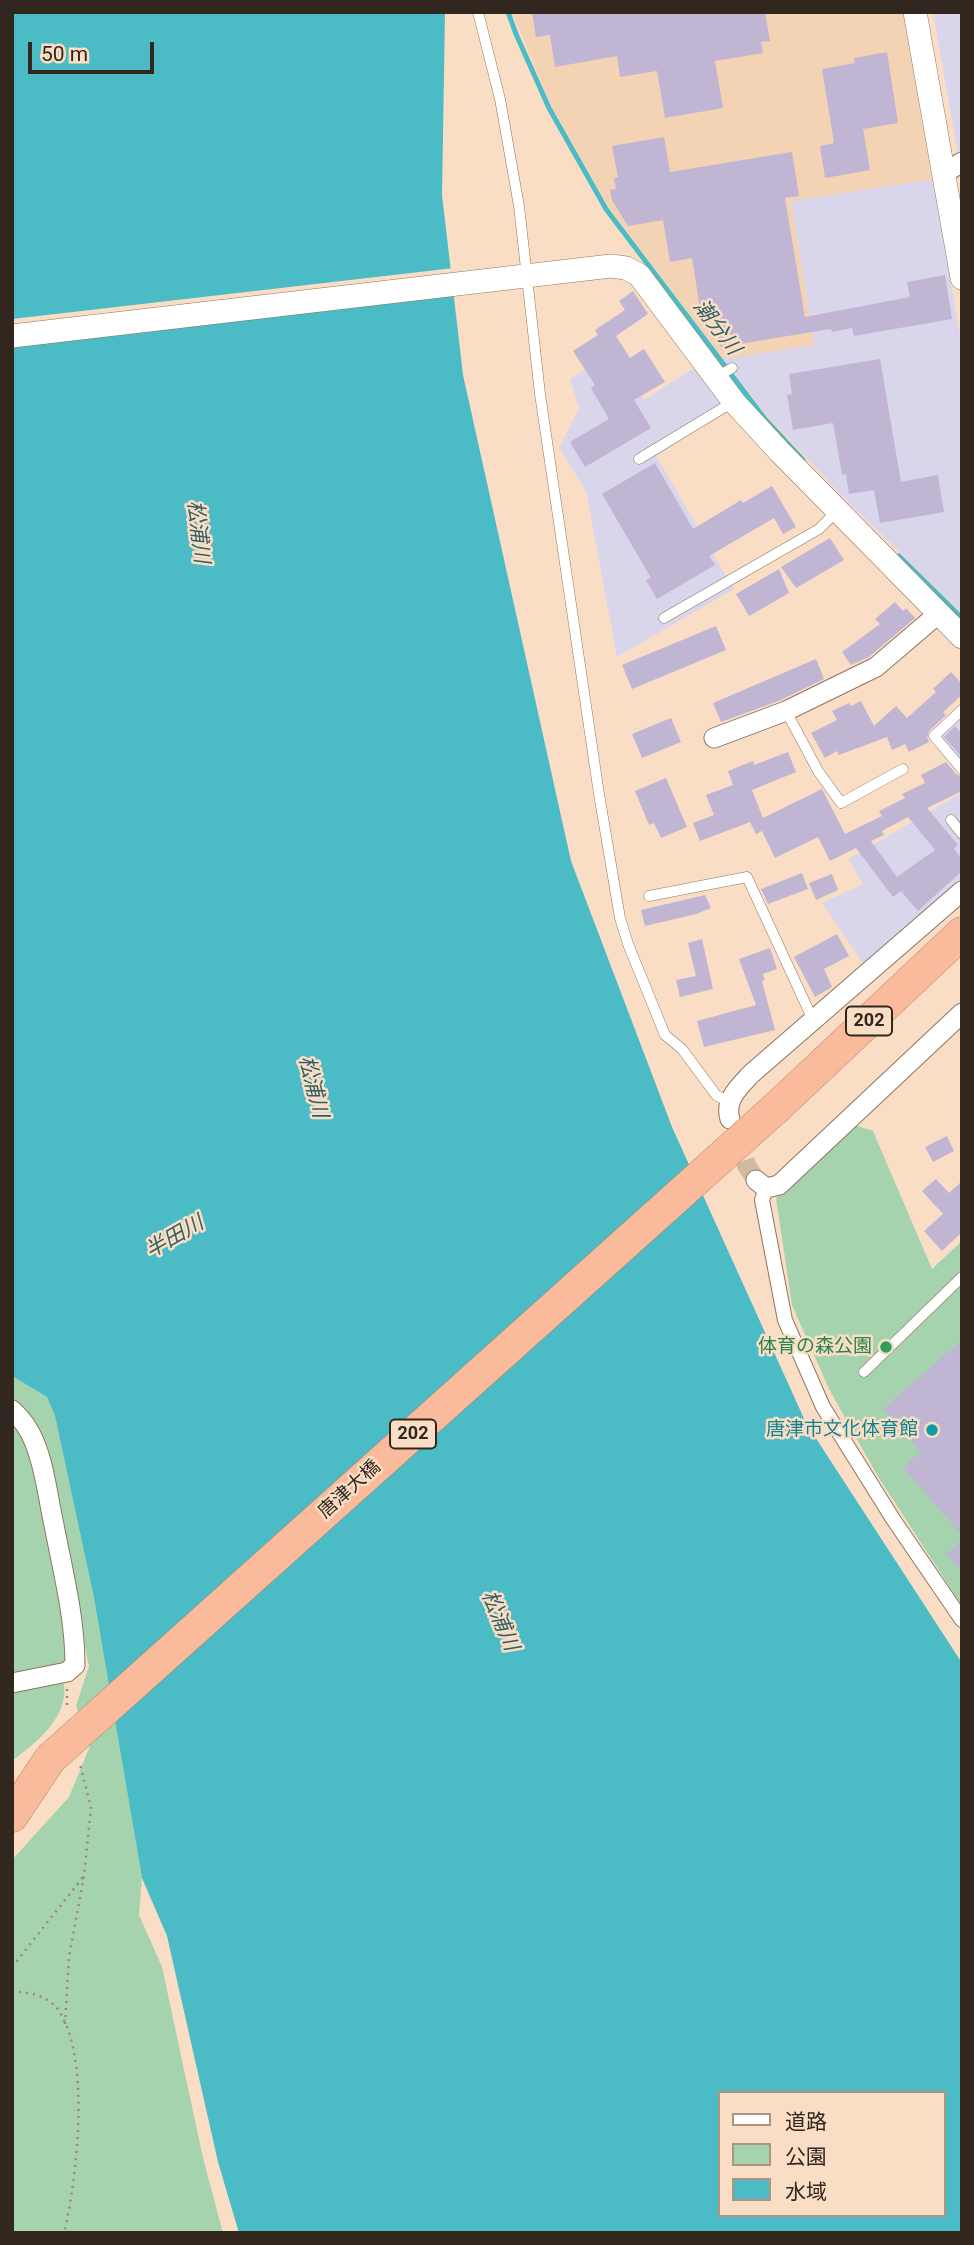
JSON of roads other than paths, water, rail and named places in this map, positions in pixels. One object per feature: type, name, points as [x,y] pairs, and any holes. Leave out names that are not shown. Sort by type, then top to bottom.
[{"type":"highway","name":"202","points":[[776,1108],[962,933]]},
{"type":"highway","name":"202","points":[[776,1108],[962,963]]},
{"type":"highway","name":"唐津大橋","points":[[50,1759],[776,1108]]},
{"type":"highway","name":"202","points":[[12,1784],[50,1759]]},
{"type":"highway","name":"202","points":[[12,1792],[50,1759]]},
{"type":"highway","name":"202","points":[[12,1816],[50,1759]]},
{"type":"street","points":[[915,12],[953,168],[962,278]]},
{"type":"street","points":[[12,336],[611,266],[626,268],[639,275],[724,373],[734,402],[962,637]]},
{"type":"street","points":[[713,738],[786,711],[876,667],[938,614]]},
{"type":"street","points":[[730,1110],[751,1074],[962,891]]},
{"type":"street","points":[[962,1013],[779,1185],[761,1184],[779,1296],[785,1320],[800,1357],[830,1418],[893,1519],[962,1620]]},
{"type":"street","points":[[12,1410],[22,1419],[34,1440],[42,1469],[72,1618],[75,1650],[75,1665],[67,1672],[12,1684]]},
{"type":"lane","points":[[478,12],[500,99],[519,206],[521,277],[620,918],[665,1035],[682,1049],[730,1110]]},
{"type":"lane","points":[[639,459],[734,402]]},
{"type":"lane","points":[[664,618],[819,529],[837,511]]},
{"type":"lane","points":[[962,710],[934,736],[962,769]]},
{"type":"lane","points":[[786,711],[818,771],[841,803],[903,769]]},
{"type":"lane","points":[[951,820],[962,834]]},
{"type":"lane","points":[[649,896],[747,877],[813,1020]]},
{"type":"lane","points":[[864,1372],[962,1277]]},
{"type":"water","points":[[12,12],[445,12],[442,195],[463,375],[571,861],[672,1127],[806,1423],[962,1663],[962,2233],[239,2233],[218,2162],[167,1936],[142,1878],[94,1598],[55,1416],[47,1397],[12,1376]]},
{"type":"waterway","name":"潮分川","points":[[508,12],[549,108],[606,209],[765,419],[803,460]]},
{"type":"waterway","name":"潮分川","points":[[899,556],[962,618]]},
{"type":"tunnel","points":[[735,1133],[747,1166],[756,1180]]},
{"type":"place","name":"体育の森公園","points":[[886,1347]]},
{"type":"place","name":"唐津市文化体育館","points":[[932,1430]]},
{"type":"water label","name":"松浦川","points":[[197,532]]},
{"type":"water label","name":"松浦川","points":[[312,1087]]},
{"type":"water label","name":"半田川","points":[[175,1238]]},
{"type":"water label","name":"松浦川","points":[[499,1621]]}]
